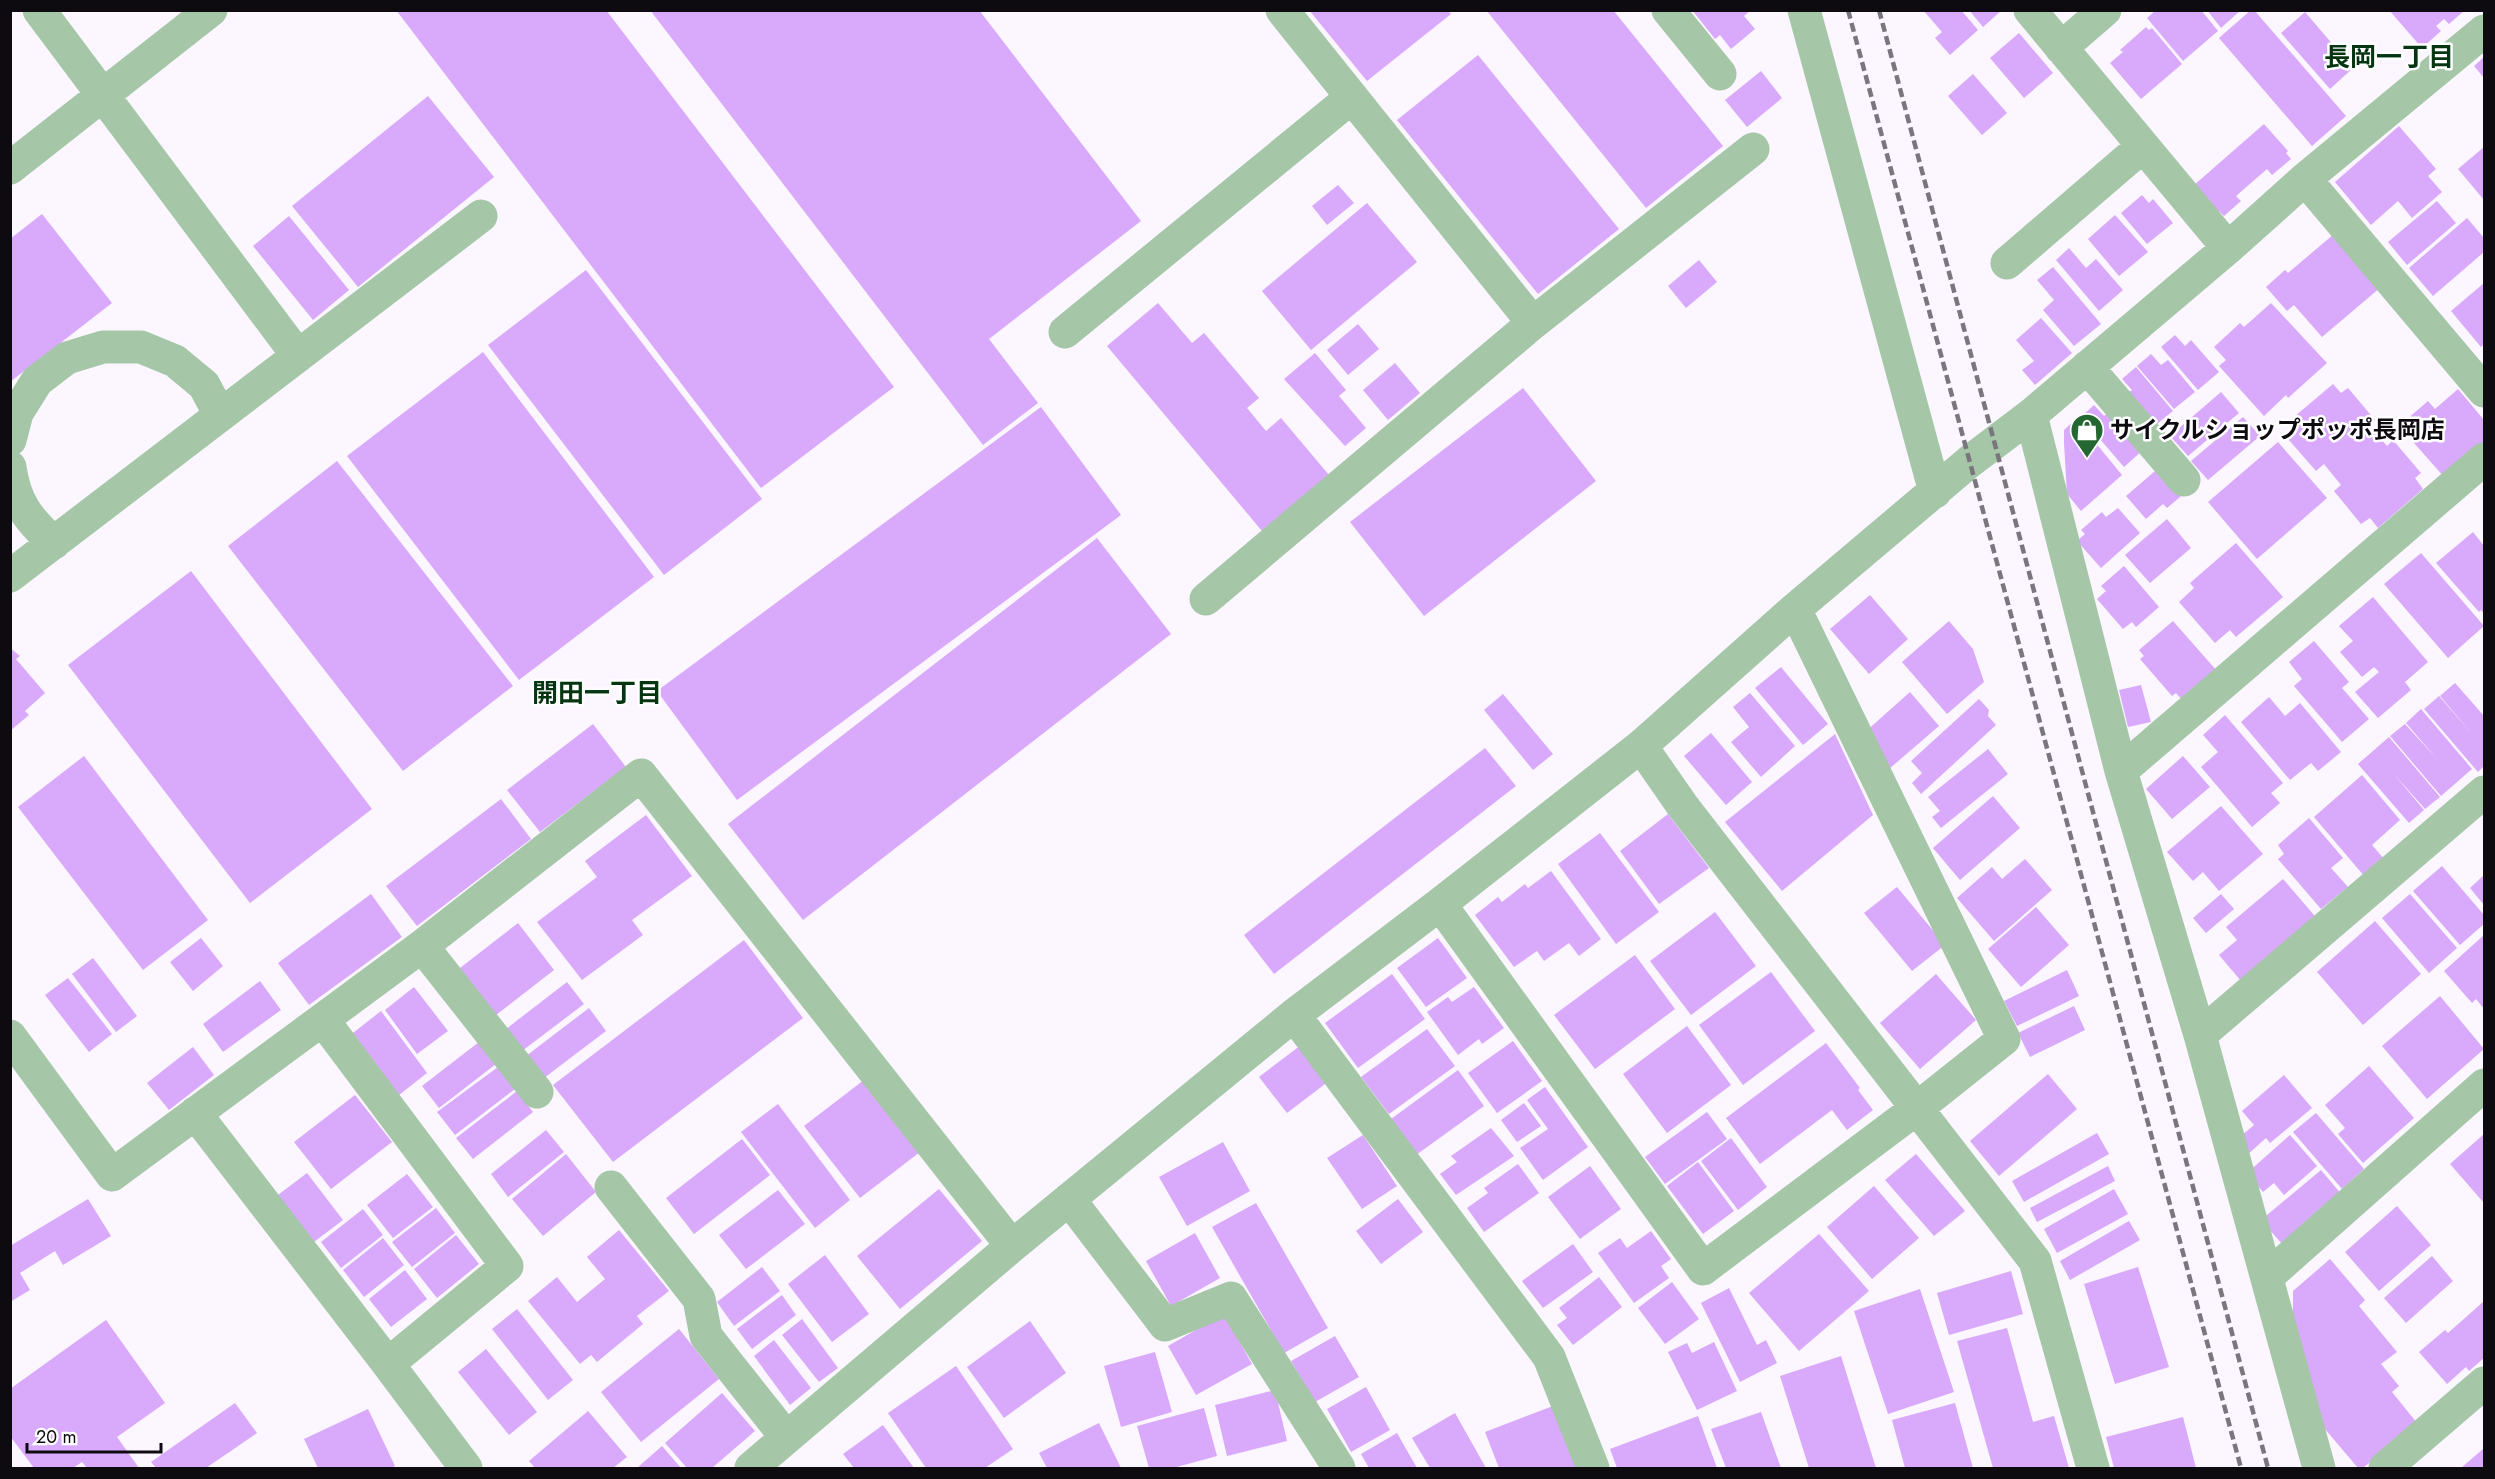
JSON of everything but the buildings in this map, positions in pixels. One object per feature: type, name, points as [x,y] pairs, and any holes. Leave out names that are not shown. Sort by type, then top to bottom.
[{"type":"street","points":[[39,10],[298,356]]},
{"type":"street","points":[[10,168],[211,10]]},
{"type":"street","points":[[1282,10],[1533,323]]},
{"type":"street","points":[[1668,10],[1720,74]]},
{"type":"street","points":[[1804,10],[1935,492]]},
{"type":"street","points":[[2030,10],[2228,248]]},
{"type":"street","points":[[2061,48],[2105,10]]},
{"type":"street","points":[[751,1468],[1012,1246],[1294,1015],[1641,746],[1795,609],[1969,462],[2031,415],[2228,248],[2305,179],[2484,31]]},
{"type":"street","points":[[1065,332],[1352,97]]},
{"type":"street","points":[[2007,263],[2143,146]]},
{"type":"street","points":[[1206,599],[1533,323],[1753,149]]},
{"type":"street","points":[[2305,179],[2484,391]]},
{"type":"street","points":[[10,576],[481,216]]},
{"type":"street","points":[[10,440],[17,412],[37,381],[67,358],[103,347],[141,347],[175,361],[204,385],[220,416]]},
{"type":"street","points":[[2087,367],[2184,480]]},
{"type":"street","points":[[2031,415],[2121,771],[2200,1035],[2319,1468]]},
{"type":"street","points":[[2121,771],[2484,459]]},
{"type":"street","points":[[10,467],[13,486],[29,520],[54,543]]},
{"type":"street","points":[[1440,904],[1703,1269],[1916,1109],[2004,1039],[1795,609]]},
{"type":"street","points":[[1641,746],[1682,805],[2035,1261],[2093,1468]]},
{"type":"street","points":[[10,1036],[112,1175],[422,946],[641,775],[1012,1246]]},
{"type":"street","points":[[2200,1035],[2484,792]]},
{"type":"street","points":[[422,946],[537,1092]]},
{"type":"street","points":[[1294,1015],[1549,1357],[1593,1468]]},
{"type":"street","points":[[323,1020],[507,1266],[388,1364]]},
{"type":"street","points":[[2267,1277],[2484,1084]]},
{"type":"street","points":[[195,1113],[466,1468]]},
{"type":"street","points":[[611,1187],[699,1299],[706,1336],[786,1437]]},
{"type":"street","points":[[1069,1199],[1165,1325],[1231,1298],[1339,1468]]},
{"type":"street","points":[[2385,1468],[2484,1383]]},
{"type":"railway","points":[[1848,10],[2241,1468]]},
{"type":"railway","points":[[1879,10],[2268,1468]]},
{"type":"place","name":"サイクルショップポッポ長岡店","points":[[2087,459]]},
{"type":"district","name":"長岡一丁目","points":[[2389,57]]},
{"type":"district","name":"開田一丁目","points":[[597,693]]}]
